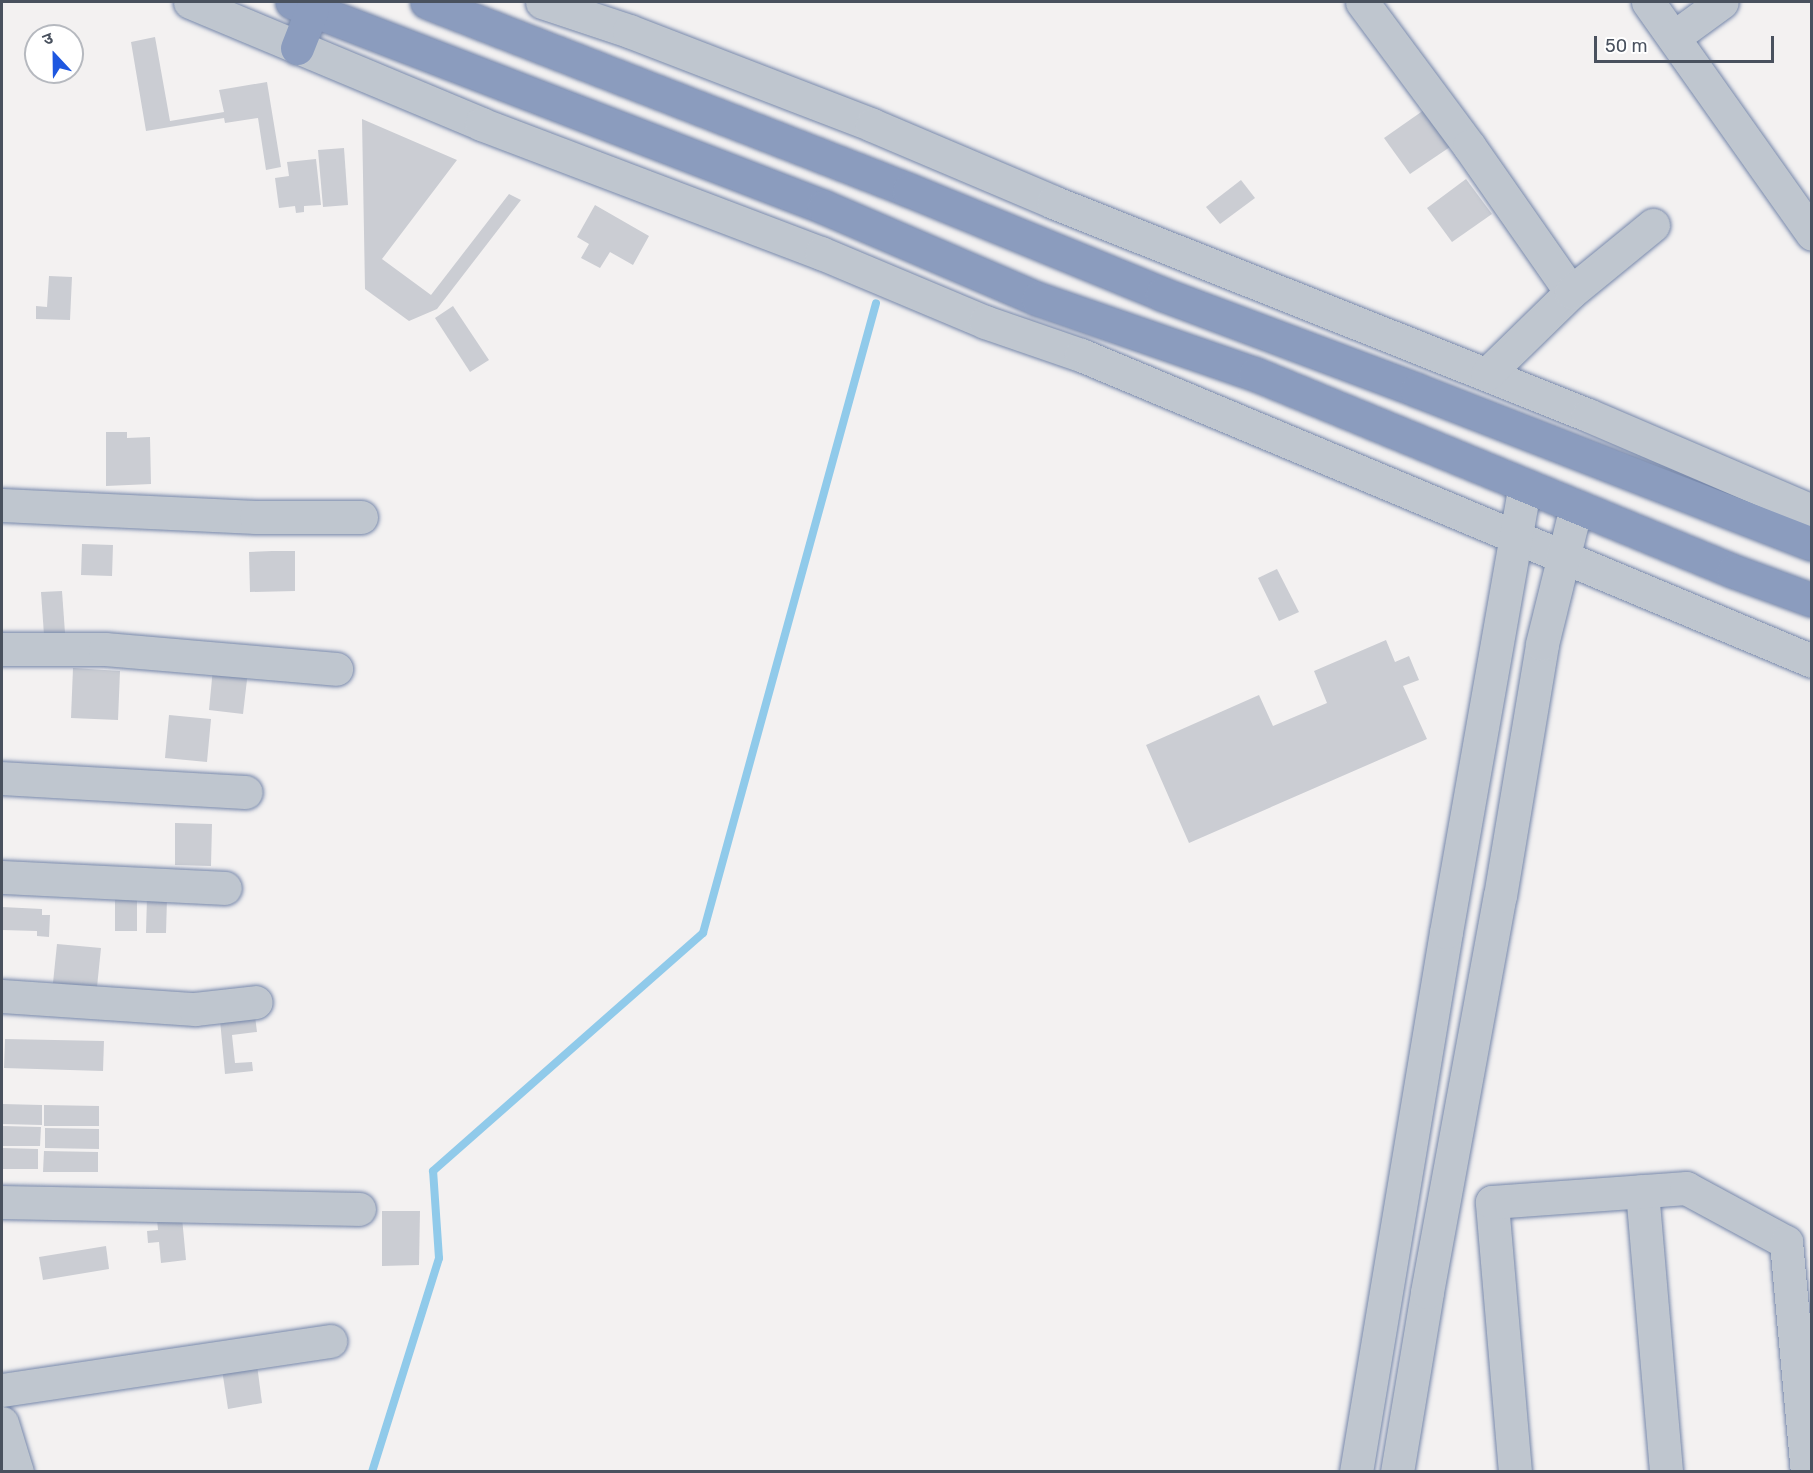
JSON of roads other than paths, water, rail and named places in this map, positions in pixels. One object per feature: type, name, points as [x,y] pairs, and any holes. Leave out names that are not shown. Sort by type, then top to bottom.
[{"type":"highway","points":[[427,2],[909,190],[1162,294],[1417,390],[1812,544]]},
{"type":"highway","points":[[297,48],[302,6],[824,207],[1038,299],[1255,374],[1576,507],[1812,600]]},
{"type":"street","points":[[190,2],[481,124],[821,253],[985,322],[1081,355],[1516,538],[1564,555],[1812,661]]},
{"type":"street","points":[[542,2],[640,36],[872,124],[1053,202],[1487,374],[1811,510]]},
{"type":"street","points":[[1362,2],[1441,108],[1571,292]]},
{"type":"street","points":[[1648,2],[1812,234]]},
{"type":"street","points":[[1674,37],[1722,2]]},
{"type":"street","points":[[1487,374],[1571,292],[1653,225]]},
{"type":"street","points":[[1356,1472],[1525,486]]},
{"type":"street","points":[[2,505],[256,518],[362,517]]},
{"type":"street","points":[[1397,1472],[1429,1280],[1500,896],[1542,644],[1576,507]]},
{"type":"street","points":[[2,649],[105,649],[336,669]]},
{"type":"street","points":[[2,778],[246,792]]},
{"type":"street","points":[[2,877],[225,888]]},
{"type":"street","points":[[2,996],[195,1009],[256,1002]]},
{"type":"street","points":[[1515,1472],[1492,1202],[1686,1188],[1786,1242],[1807,1472]]},
{"type":"street","points":[[1642,1191],[1666,1472]]},
{"type":"street","points":[[2,1202],[359,1209]]},
{"type":"street","points":[[2,1390],[330,1341]]},
{"type":"street","points":[[1502,1472],[1510,1417]]},
{"type":"street","points":[[2,1423],[17,1472]]},
{"type":"waterway","points":[[372,1472],[439,1258],[433,1171],[703,933],[876,303]]}]
